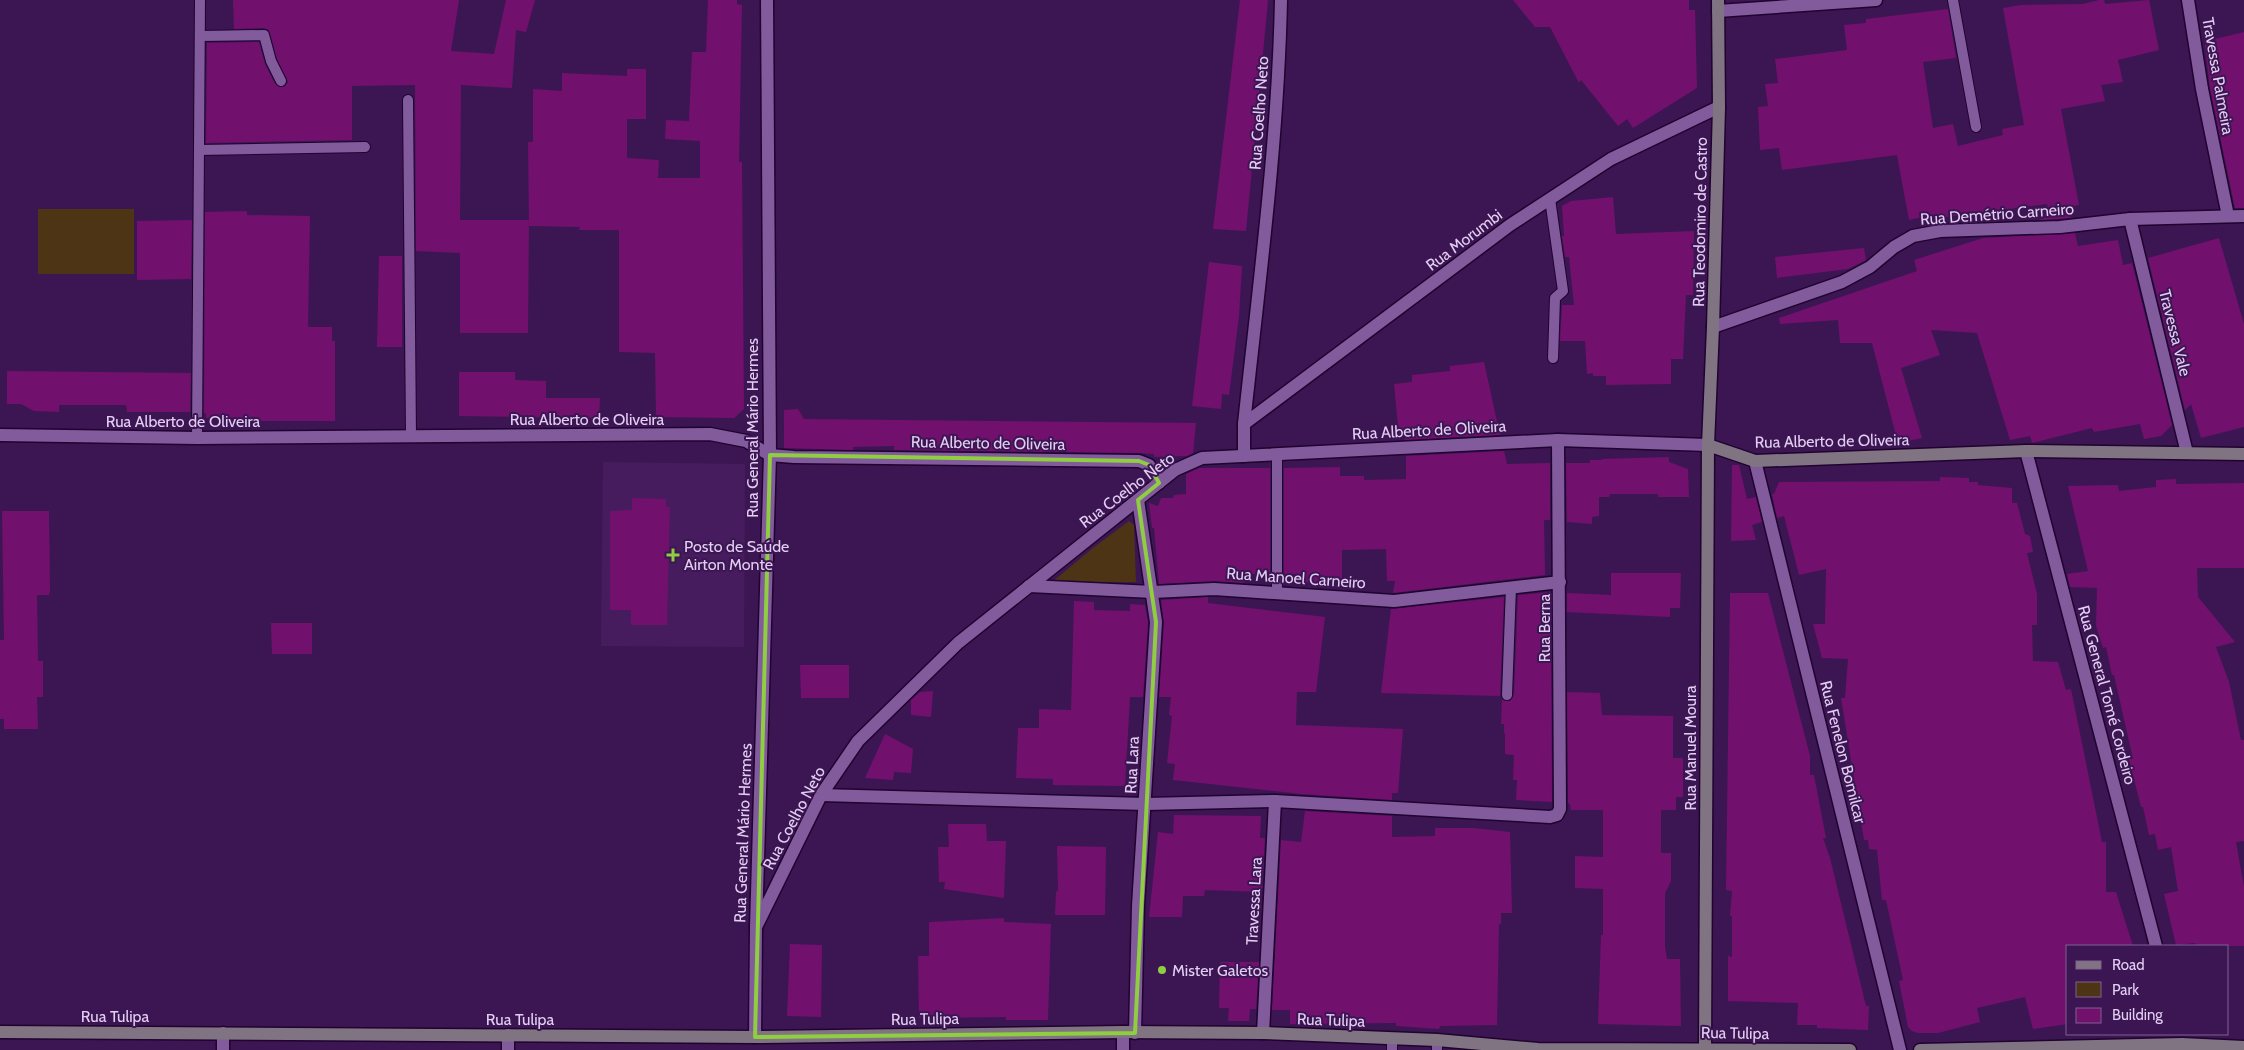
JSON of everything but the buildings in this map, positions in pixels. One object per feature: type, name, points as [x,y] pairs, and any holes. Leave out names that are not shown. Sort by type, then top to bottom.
[{"type":"street","name":"Rua General Mário Hermes","points":[[755,1037],[756,927],[770,456],[767,0]]},
{"type":"street","name":"Rua Coelho Neto","points":[[756,927],[821,794],[858,740],[958,643],[1175,470],[1202,458],[1244,456],[1244,424],[1273,151],[1280,57],[1281,0]]},
{"type":"street","points":[[1718,5],[1876,0]]},
{"type":"street","name":"Travessa Palmeira","points":[[2188,0],[2202,89],[2228,216]]},
{"type":"street","name":"Rua Teodomiro de Castro","points":[[1708,446],[1719,107],[1718,5]]},
{"type":"street","name":"Rua Morumbi","points":[[1244,424],[1510,225],[1611,159],[1719,107]]},
{"type":"street","name":"Rua Demétrio Carneiro","points":[[1713,327],[1842,282],[1870,267],[1894,247],[1913,236],[1940,232],[2060,228],[2130,219],[2244,216]]},
{"type":"street","name":"Travessa Vale","points":[[2130,219],[2188,453]]},
{"type":"street","name":"Rua Alberto de Oliveira","points":[[0,435],[197,438],[710,434],[746,441],[770,456],[1139,462],[1149,466],[1159,483]]},
{"type":"street","name":"Rua Alberto de Oliveira","points":[[1244,456],[1558,440],[1708,446],[1755,461],[2026,451],[2244,454]]},
{"type":"street","name":"Rua Berna","points":[[1275,801],[1550,817],[1557,815],[1560,809],[1558,440]]},
{"type":"street","name":"Rua Manuel Moura","points":[[1705,1049],[1708,446]]},
{"type":"street","name":"Rua General Tomé Cordeiro","points":[[2026,451],[2156,945]]},
{"type":"street","name":"Rua Fenelon Bomilcar","points":[[1755,461],[1900,1050]]},
{"type":"street","name":"Rua Lara","points":[[1123,1050],[1129,1033],[1146,804],[1156,622],[1138,500]]},
{"type":"street","name":"Rua Manoel Carneiro","points":[[1029,586],[1152,592],[1214,589],[1394,601],[1560,582]]},
{"type":"street","points":[[821,794],[1146,804],[1275,801]]},
{"type":"street","name":"Travessa Lara","points":[[1264,1033],[1275,801]]},
{"type":"street","name":"Rua Tulipa","points":[[0,1032],[755,1037],[1264,1033],[1392,1044],[1538,1049],[1850,1050]]},
{"type":"street","points":[[223,1033],[223,1050]]},
{"type":"street","points":[[508,1035],[508,1050]]},
{"type":"street","points":[[1920,1050],[2181,1042],[2244,1047]]},
{"type":"lane","points":[[197,438],[200,0]]},
{"type":"lane","points":[[1953,0],[1976,127]]},
{"type":"lane","points":[[200,36],[264,35],[271,61],[281,81]]},
{"type":"lane","points":[[408,100],[411,436]]},
{"type":"lane","points":[[199,150],[365,147]]},
{"type":"lane","points":[[1550,199],[1563,291],[1555,298],[1553,358]]},
{"type":"lane","points":[[1277,455],[1277,594]]},
{"type":"lane","points":[[1507,695],[1511,587]]},
{"type":"highlighted area","points":[[770,455],[1139,461],[1149,465],[1159,483],[1138,500],[1156,622],[1135,1033],[755,1037]]},
{"type":"shaded area","name":"Posto de Saúde Airton Monte","points":[[603,462],[745,464],[744,647],[601,646]]},
{"type":"green space","points":[[38,209],[134,209],[134,274],[38,274]]},
{"type":"green space","points":[[1129,521],[1134,525],[1136,582],[1051,583],[1093,548]]},
{"type":"place","name":"Posto de Saúde Airton Monte","points":[[673,555]]},
{"type":"place","name":"Mister Galetos","points":[[1162,970]]}]
